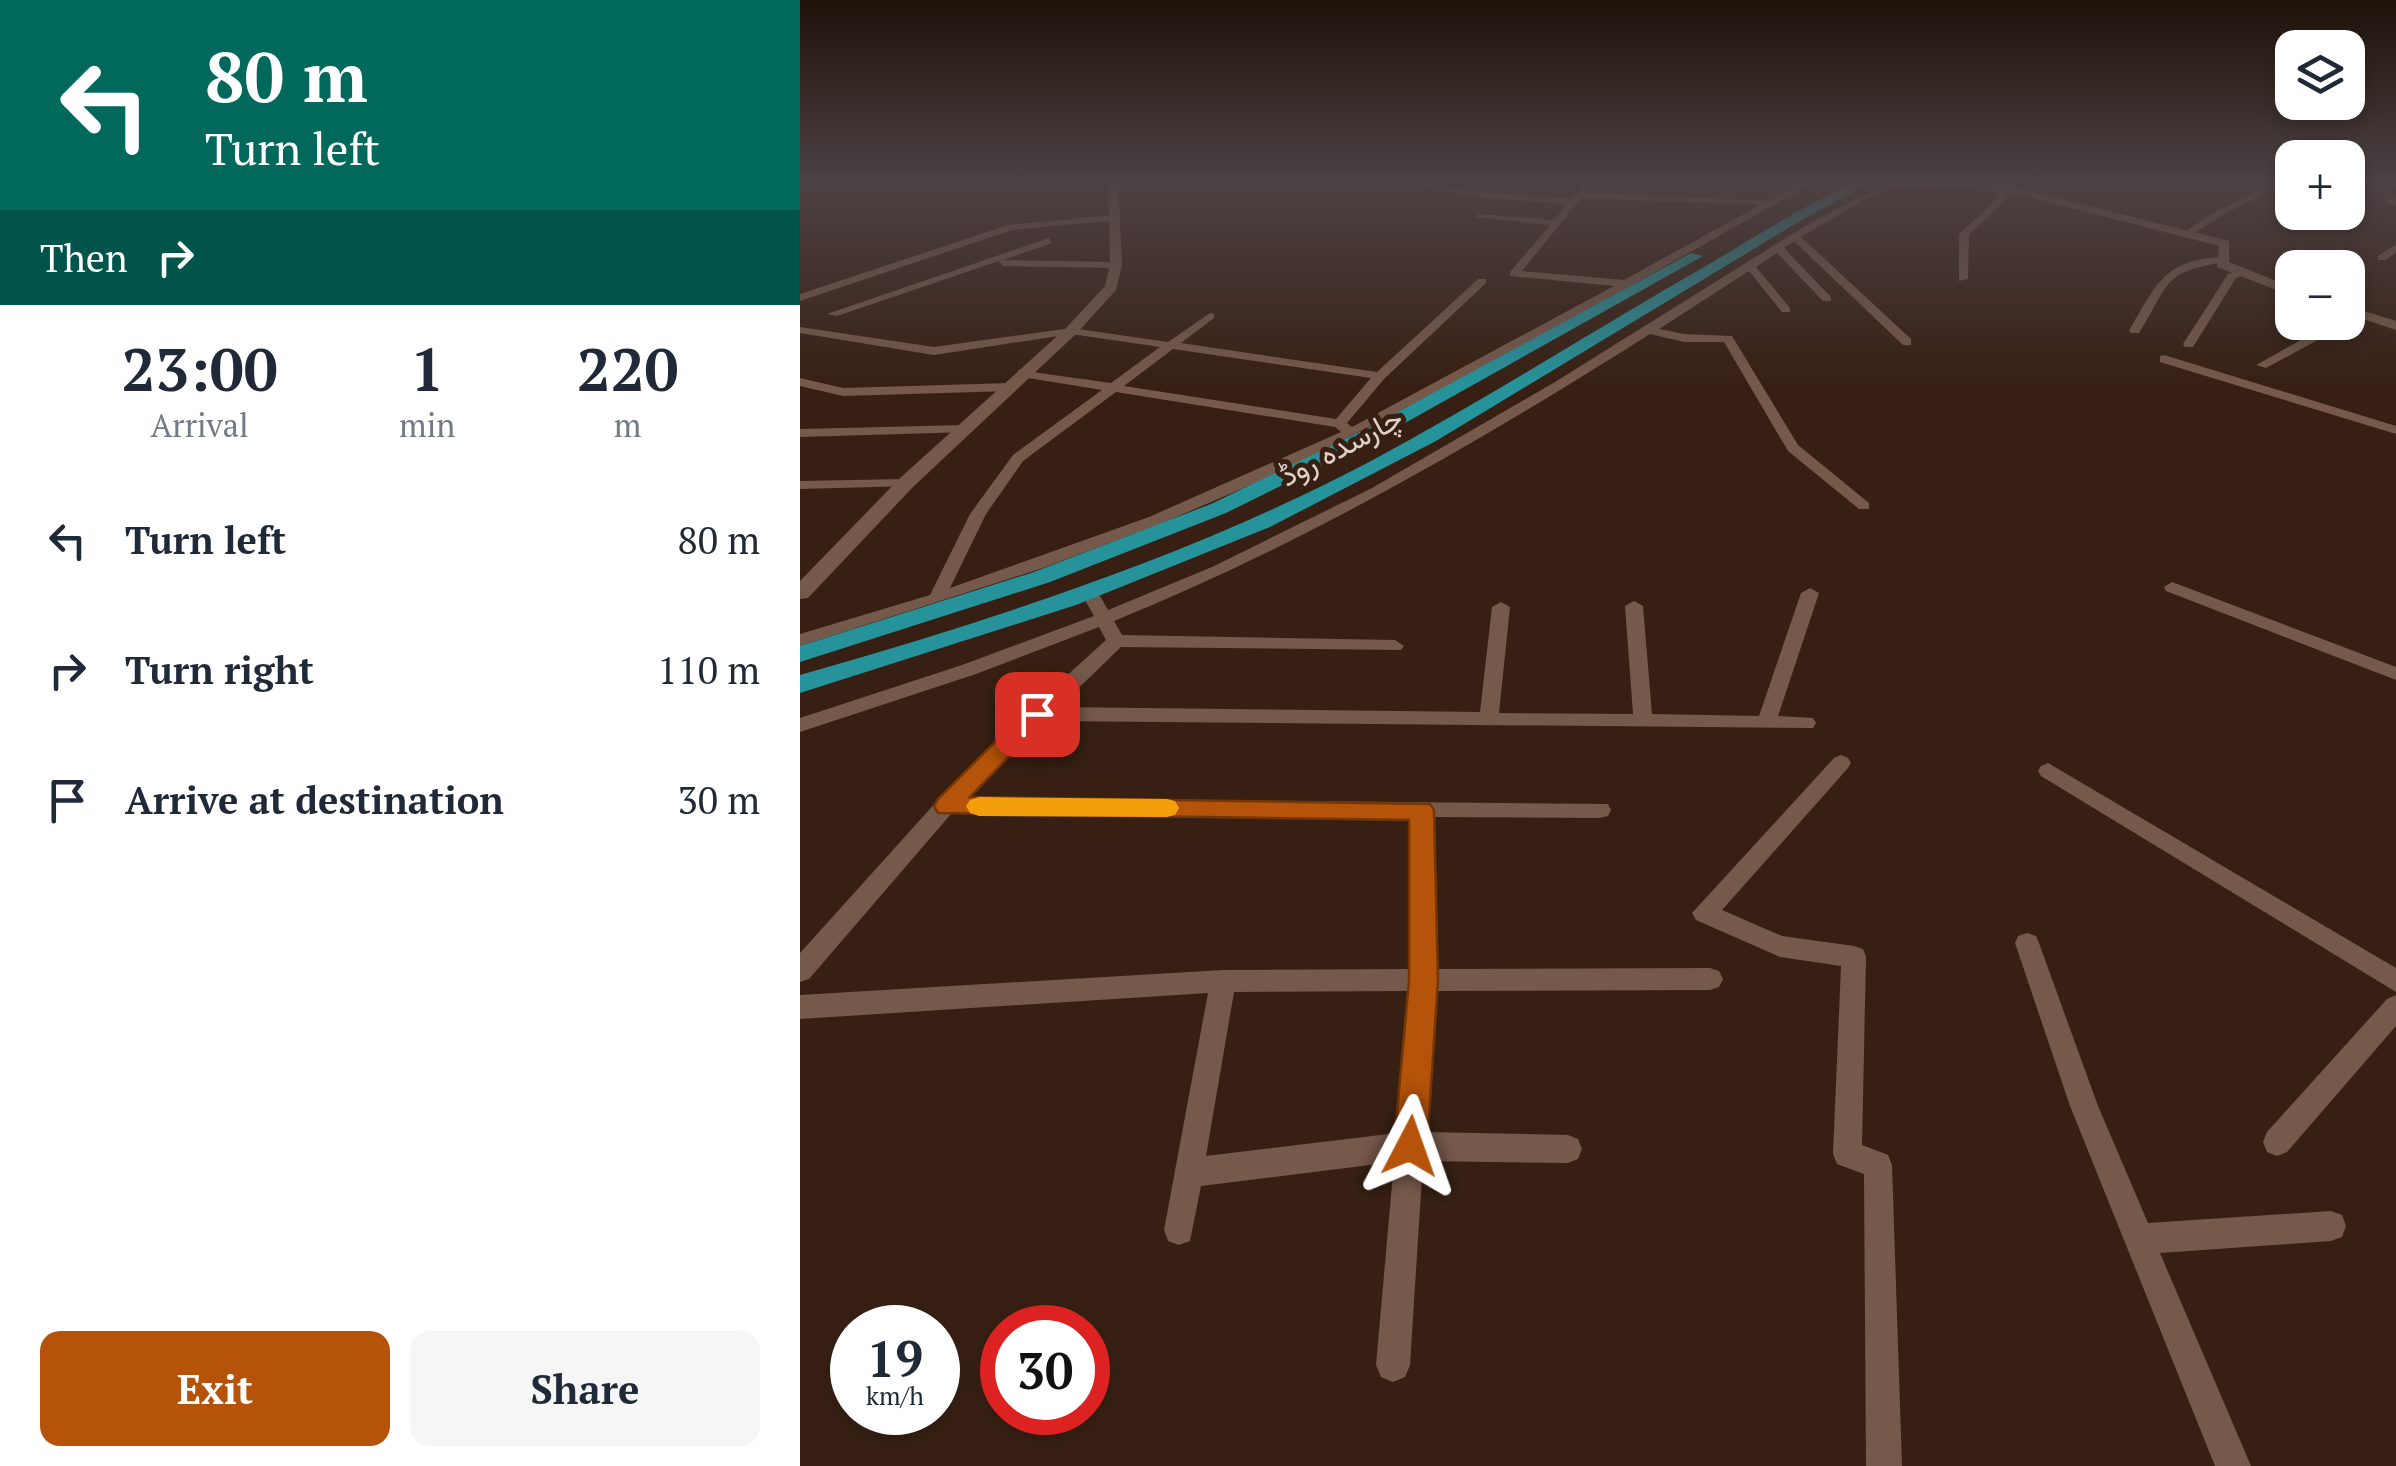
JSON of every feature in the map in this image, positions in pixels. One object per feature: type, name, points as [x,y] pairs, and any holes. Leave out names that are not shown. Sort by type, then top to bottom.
[{"type":"highway","name":"چارسدہ روڈ","points":[[800,654],[1037,580],[1273,483],[1713,247]]},
{"type":"highway","name":"چارسدہ روڈ","points":[[800,684],[992,628],[1090,593],[1326,492],[1508,392],[1751,247]]},
{"type":"highway","points":[[1686,262],[1711,268]]},
{"type":"street","points":[[800,298],[950,247]]},
{"type":"street","points":[[833,314],[1028,247]]},
{"type":"street","points":[[800,593],[906,483],[1071,330],[1111,287],[1116,247]]},
{"type":"street","points":[[1537,247],[1514,274],[1623,283]]},
{"type":"street","points":[[800,640],[1081,549],[1204,500],[1688,247]]},
{"type":"street","points":[[1806,247],[1907,342]]},
{"type":"street","points":[[1963,279],[1964,247]]},
{"type":"street","points":[[2224,247],[2222,264],[2275,285]]},
{"type":"street","points":[[2382,258],[2395,247]]},
{"type":"street","points":[[800,725],[1004,656],[1235,562],[1454,449],[1778,248],[1827,299]]},
{"type":"street","points":[[2135,331],[2174,268],[2198,259],[2222,260]]},
{"type":"street","points":[[988,262],[1116,266]]},
{"type":"street","points":[[1750,266],[1786,310]]},
{"type":"street","points":[[2189,344],[2232,276],[2244,273]]},
{"type":"street","points":[[1344,428],[1380,376],[1482,281]]},
{"type":"street","points":[[937,598],[978,514],[1018,458],[1176,345],[1210,316]]},
{"type":"street","points":[[2365,319],[2395,325]]},
{"type":"street","points":[[800,330],[934,351],[1071,330],[1380,376]]},
{"type":"street","points":[[1648,330],[1684,338],[1728,339],[1793,448],[1864,506]]},
{"type":"street","points":[[2262,365],[2306,340]]},
{"type":"street","points":[[2164,359],[2396,430]]},
{"type":"street","points":[[1022,373],[1118,386],[1344,428]]},
{"type":"street","points":[[800,382],[843,392],[1010,387]]},
{"type":"street","points":[[800,433],[964,429]]},
{"type":"street","points":[[800,485],[906,483]]},
{"type":"street","points":[[2172,587],[2396,674]]},
{"type":"street","points":[[1090,593],[1116,641]]},
{"type":"street","points":[[1766,723],[1810,594]]},
{"type":"street","points":[[1634,606],[1643,721]]},
{"type":"street","points":[[1490,720],[1500,608]]},
{"type":"street","points":[[800,971],[946,806],[1116,641],[1396,646]]},
{"type":"street","points":[[1037,714],[1806,724]]},
{"type":"street","points":[[1840,764],[1704,913],[1780,946],[1854,957],[1846,1154],[1878,1165],[1884,1466]]},
{"type":"street","points":[[2048,771],[2396,980]]},
{"type":"street","points":[[946,806],[1600,810]]},
{"type":"street","points":[[1393,1365],[1424,980],[1421,810]]},
{"type":"street","points":[[2028,942],[2084,1106],[2233,1466]]},
{"type":"street","points":[[800,1007],[1224,981],[1710,979]]},
{"type":"street","points":[[1178,1230],[1224,981]]},
{"type":"street","points":[[2277,1142],[2396,1008]]},
{"type":"street","points":[[1188,1172],[1410,1146],[1568,1149]]},
{"type":"street","points":[[2139,1239],[2331,1226]]},
{"type":"slow traffic","points":[[979,806],[1167,808]]},
{"type":"route","points":[[1037,714],[946,806],[1421,810],[1424,980],[1410,1146]]}]
